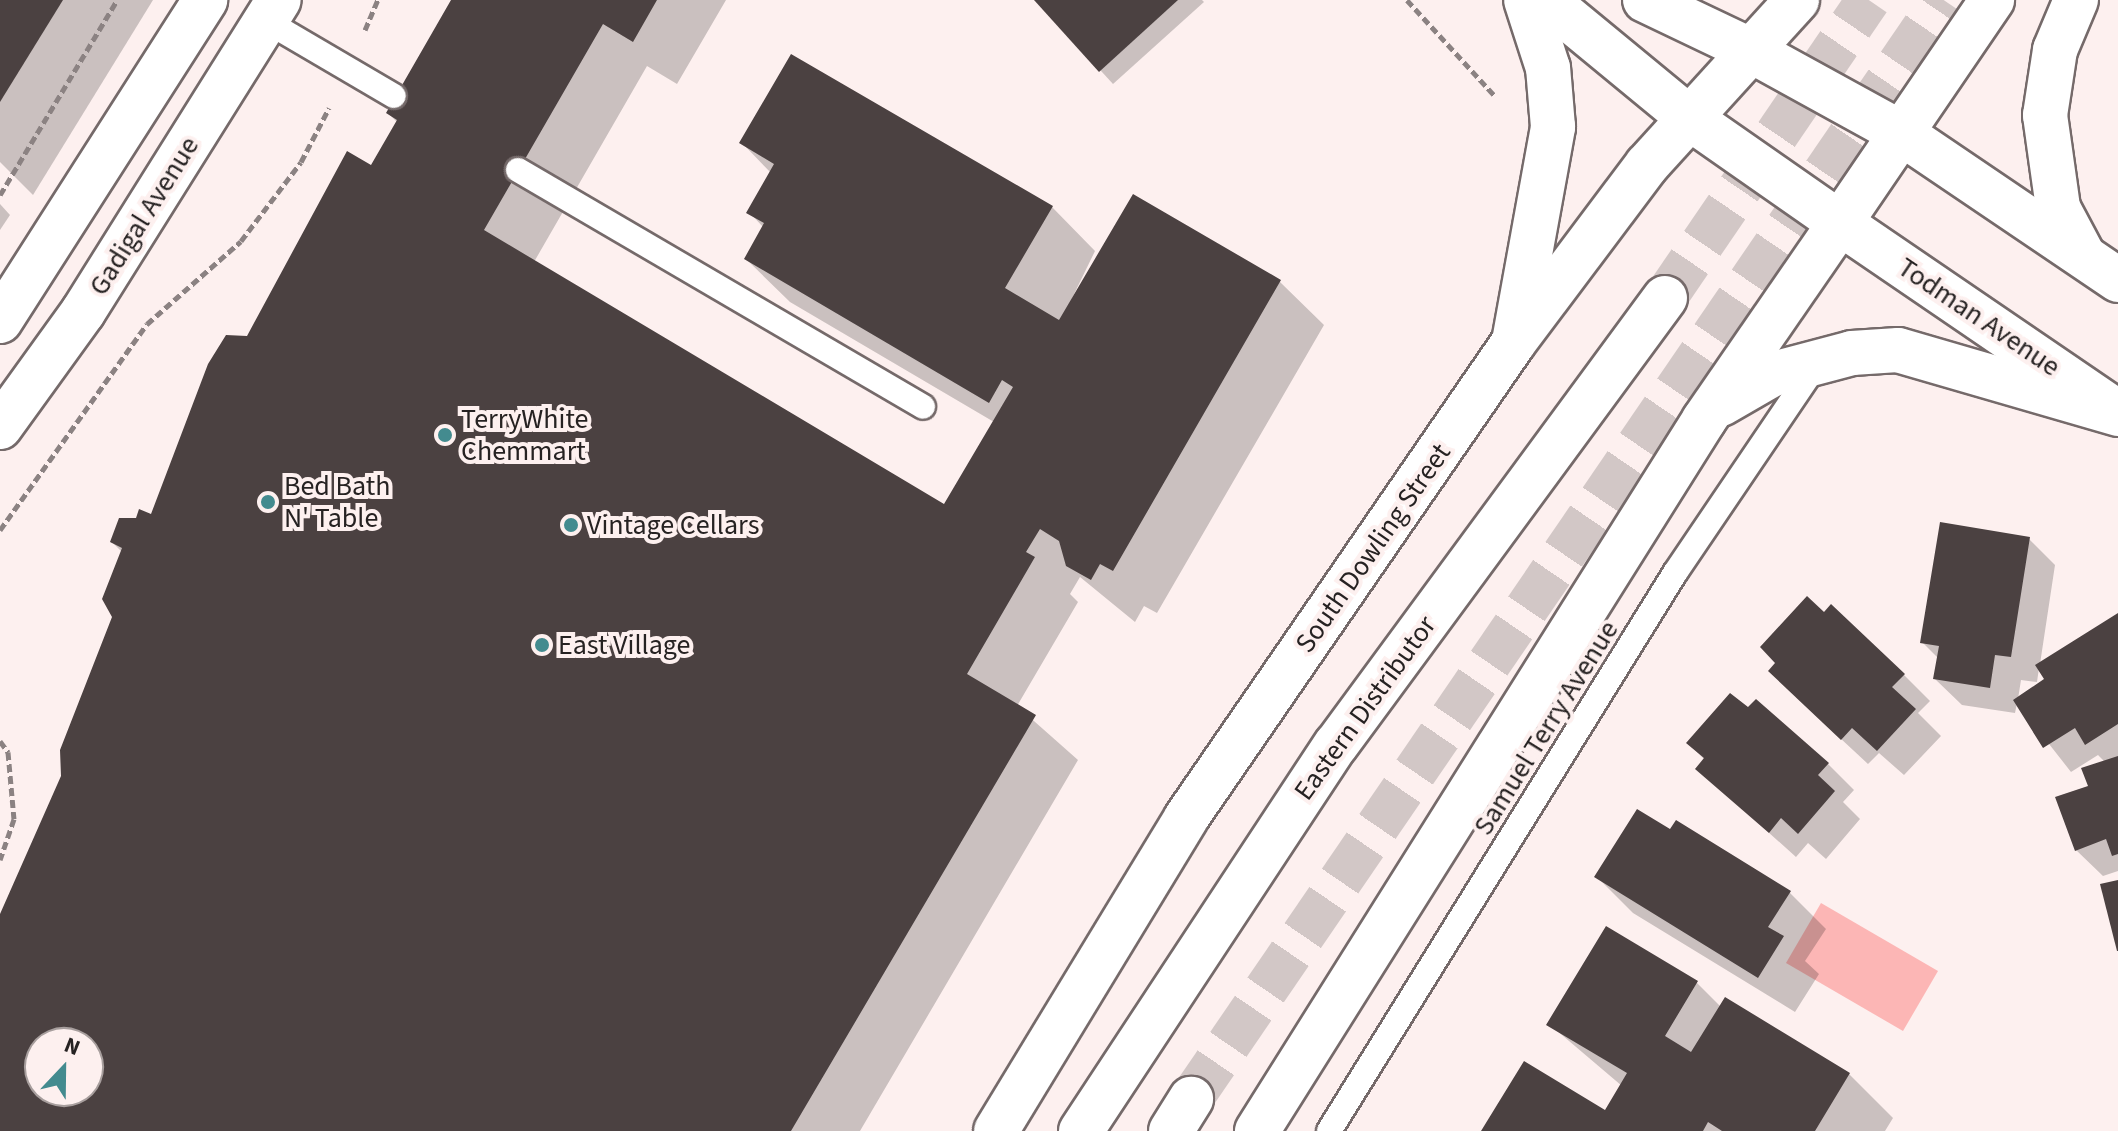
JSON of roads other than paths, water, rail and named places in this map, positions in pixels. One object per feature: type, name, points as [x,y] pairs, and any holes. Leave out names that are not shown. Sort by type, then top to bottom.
[{"type":"main road","points":[[0,321],[205,0]]},
{"type":"main road","points":[[1514,342],[1553,127],[1548,68],[1526,0]]},
{"type":"main road","name":"Todman Avenue","points":[[1546,0],[1688,117],[2118,413]]},
{"type":"main road","points":[[1645,0],[1750,50],[1901,133],[2101,268]]},
{"type":"main road","name":"South Dowling Street","points":[[996,1131],[1186,818],[1514,342],[1688,117],[1797,0]]},
{"type":"main road","points":[[1257,1131],[1704,420],[1992,0]]},
{"type":"main road","points":[[2076,0],[2055,50],[2045,115],[2058,208],[2101,268]]},
{"type":"main road","name":"Gadigal Avenue","points":[[0,427],[83,312],[272,10]]},
{"type":"main road","name":"Eastern Distributor","points":[[1081,1131],[1336,745],[1665,298]]},
{"type":"main road","points":[[1704,420],[1744,386],[1818,361],[1913,352],[2118,413]]},
{"type":"lane","points":[[272,10],[348,69],[394,96]]},
{"type":"lane","points":[[518,170],[923,407]]},
{"type":"lane","name":"Samuel Terry Avenue","points":[[1329,1131],[1675,573],[1818,361]]},
{"type":"tunnel","points":[[1665,298],[1868,0]]},
{"type":"tunnel","points":[[1191,1099],[1943,0]]},
{"type":"place","name":"TerryWhite Chemmart","points":[[445,435]]},
{"type":"place","name":"Bed Bath N' Table","points":[[268,502]]},
{"type":"place","name":"Vintage Cellars","points":[[571,525]]},
{"type":"place","name":"East Village","points":[[542,645]]}]
